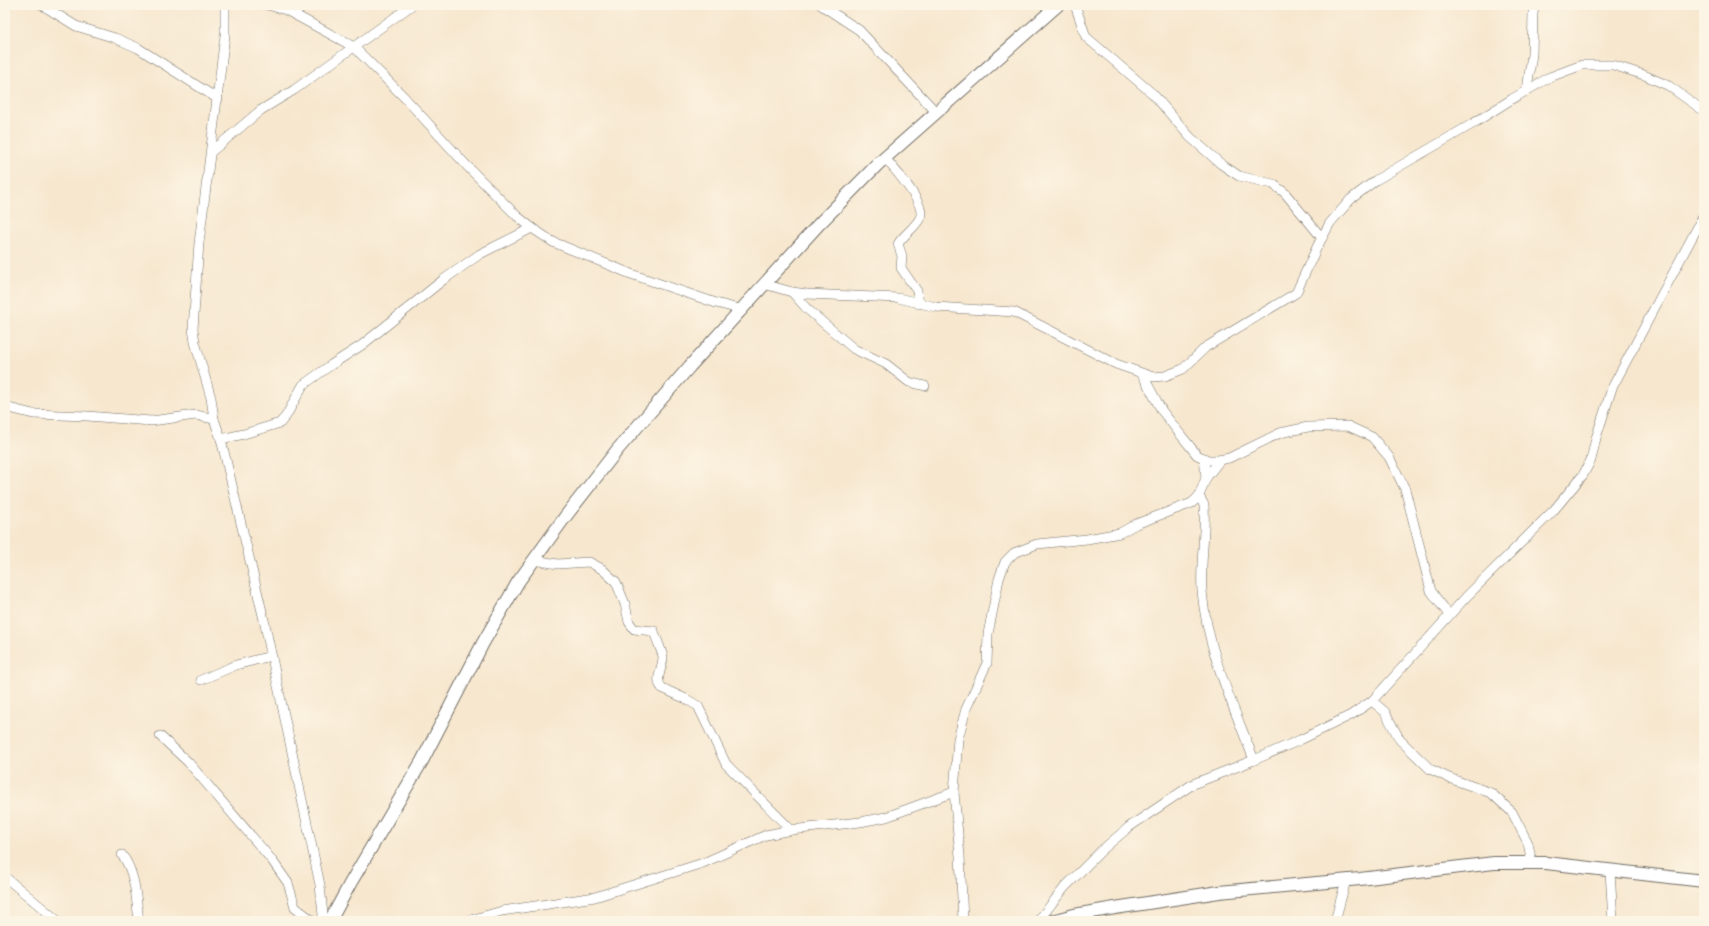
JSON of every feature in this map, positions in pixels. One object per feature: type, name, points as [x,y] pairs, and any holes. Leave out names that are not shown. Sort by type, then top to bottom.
[{"type":"street","points":[[42,5],[76,26],[115,38],[138,48],[218,99]]},
{"type":"street","points":[[225,5],[225,35],[199,243],[194,329],[195,342],[211,398],[214,419],[221,439],[271,656],[320,885],[323,915],[322,921]]},
{"type":"street","points":[[267,5],[286,10],[354,47],[416,109],[467,166],[517,216],[553,242],[631,274],[716,303],[743,310]]},
{"type":"street","points":[[211,152],[261,110],[294,90],[412,5]]},
{"type":"street","points":[[821,5],[859,30],[937,113]]},
{"type":"street","points":[[1075,5],[1086,37],[1153,94],[1190,137],[1221,164],[1239,176],[1274,184],[1286,193],[1322,238]]},
{"type":"street","points":[[1527,90],[1532,54],[1533,13],[1535,5]]},
{"type":"street","points":[[330,921],[351,882],[422,761],[483,643],[518,582],[566,516],[618,449],[690,366],[743,310],[764,284],[819,224],[885,158],[1056,6]]},
{"type":"street","points":[[764,284],[792,292],[898,298],[919,304],[985,312],[1014,312],[1116,364],[1153,377],[1165,376],[1183,369],[1206,347],[1296,294],[1322,238],[1330,224],[1350,199],[1376,180],[1550,77],[1582,65],[1613,65],[1669,86],[1704,111]]},
{"type":"street","points":[[885,158],[921,207],[921,217],[898,244],[902,256],[902,268],[917,291],[919,304]]},
{"type":"street","points":[[1038,921],[1065,887],[1096,855],[1129,827],[1193,784],[1254,760],[1351,715],[1372,701],[1449,615],[1554,510],[1583,475],[1591,460],[1596,438],[1612,388],[1704,214]]},
{"type":"street","points":[[221,439],[280,423],[286,416],[303,385],[362,345],[443,280],[480,254],[532,228]]},
{"type":"street","points":[[792,292],[808,309],[854,349],[886,364],[909,382],[925,386]]},
{"type":"street","points":[[1142,374],[1162,411],[1197,456],[1204,458],[1220,460],[1229,458],[1280,433],[1308,427],[1348,426],[1372,438],[1389,457],[1405,489],[1431,591],[1449,615]]},
{"type":"street","points":[[5,407],[33,414],[152,421],[196,415],[214,419]]},
{"type":"street","points":[[1204,458],[1206,478]]},
{"type":"street","points":[[963,921],[960,856],[954,792],[958,739],[966,709],[987,663],[988,634],[998,579],[1005,562],[1014,553],[1037,544],[1120,533],[1136,524],[1192,503],[1199,496],[1206,478],[1220,460]]},
{"type":"street","points":[[1199,496],[1204,505],[1202,590],[1210,639],[1224,683],[1254,760]]},
{"type":"street","points":[[534,560],[558,564],[589,562],[602,569],[616,582],[625,604],[629,622],[634,629],[654,631],[664,657],[659,676],[659,685],[662,688],[698,706],[726,764],[791,830]]},
{"type":"street","points":[[201,680],[236,665],[271,656]]},
{"type":"street","points":[[1372,701],[1385,712],[1400,740],[1430,769],[1449,778],[1491,793],[1512,812],[1528,843],[1532,863]]},
{"type":"street","points":[[160,736],[188,762],[271,859],[288,883],[295,907],[303,915],[313,921]]},
{"type":"street","points":[[467,921],[502,910],[595,897],[702,863],[766,835],[791,830],[860,822],[886,817],[954,792]]},
{"type":"street","points":[[122,854],[130,869],[139,921]]},
{"type":"street","points":[[1053,921],[1074,915],[1219,892],[1494,864],[1546,863],[1704,882]]},
{"type":"street","points":[[1610,871],[1613,921]]},
{"type":"street","points":[[5,877],[58,921]]},
{"type":"street","points":[[1335,921],[1346,880]]}]
